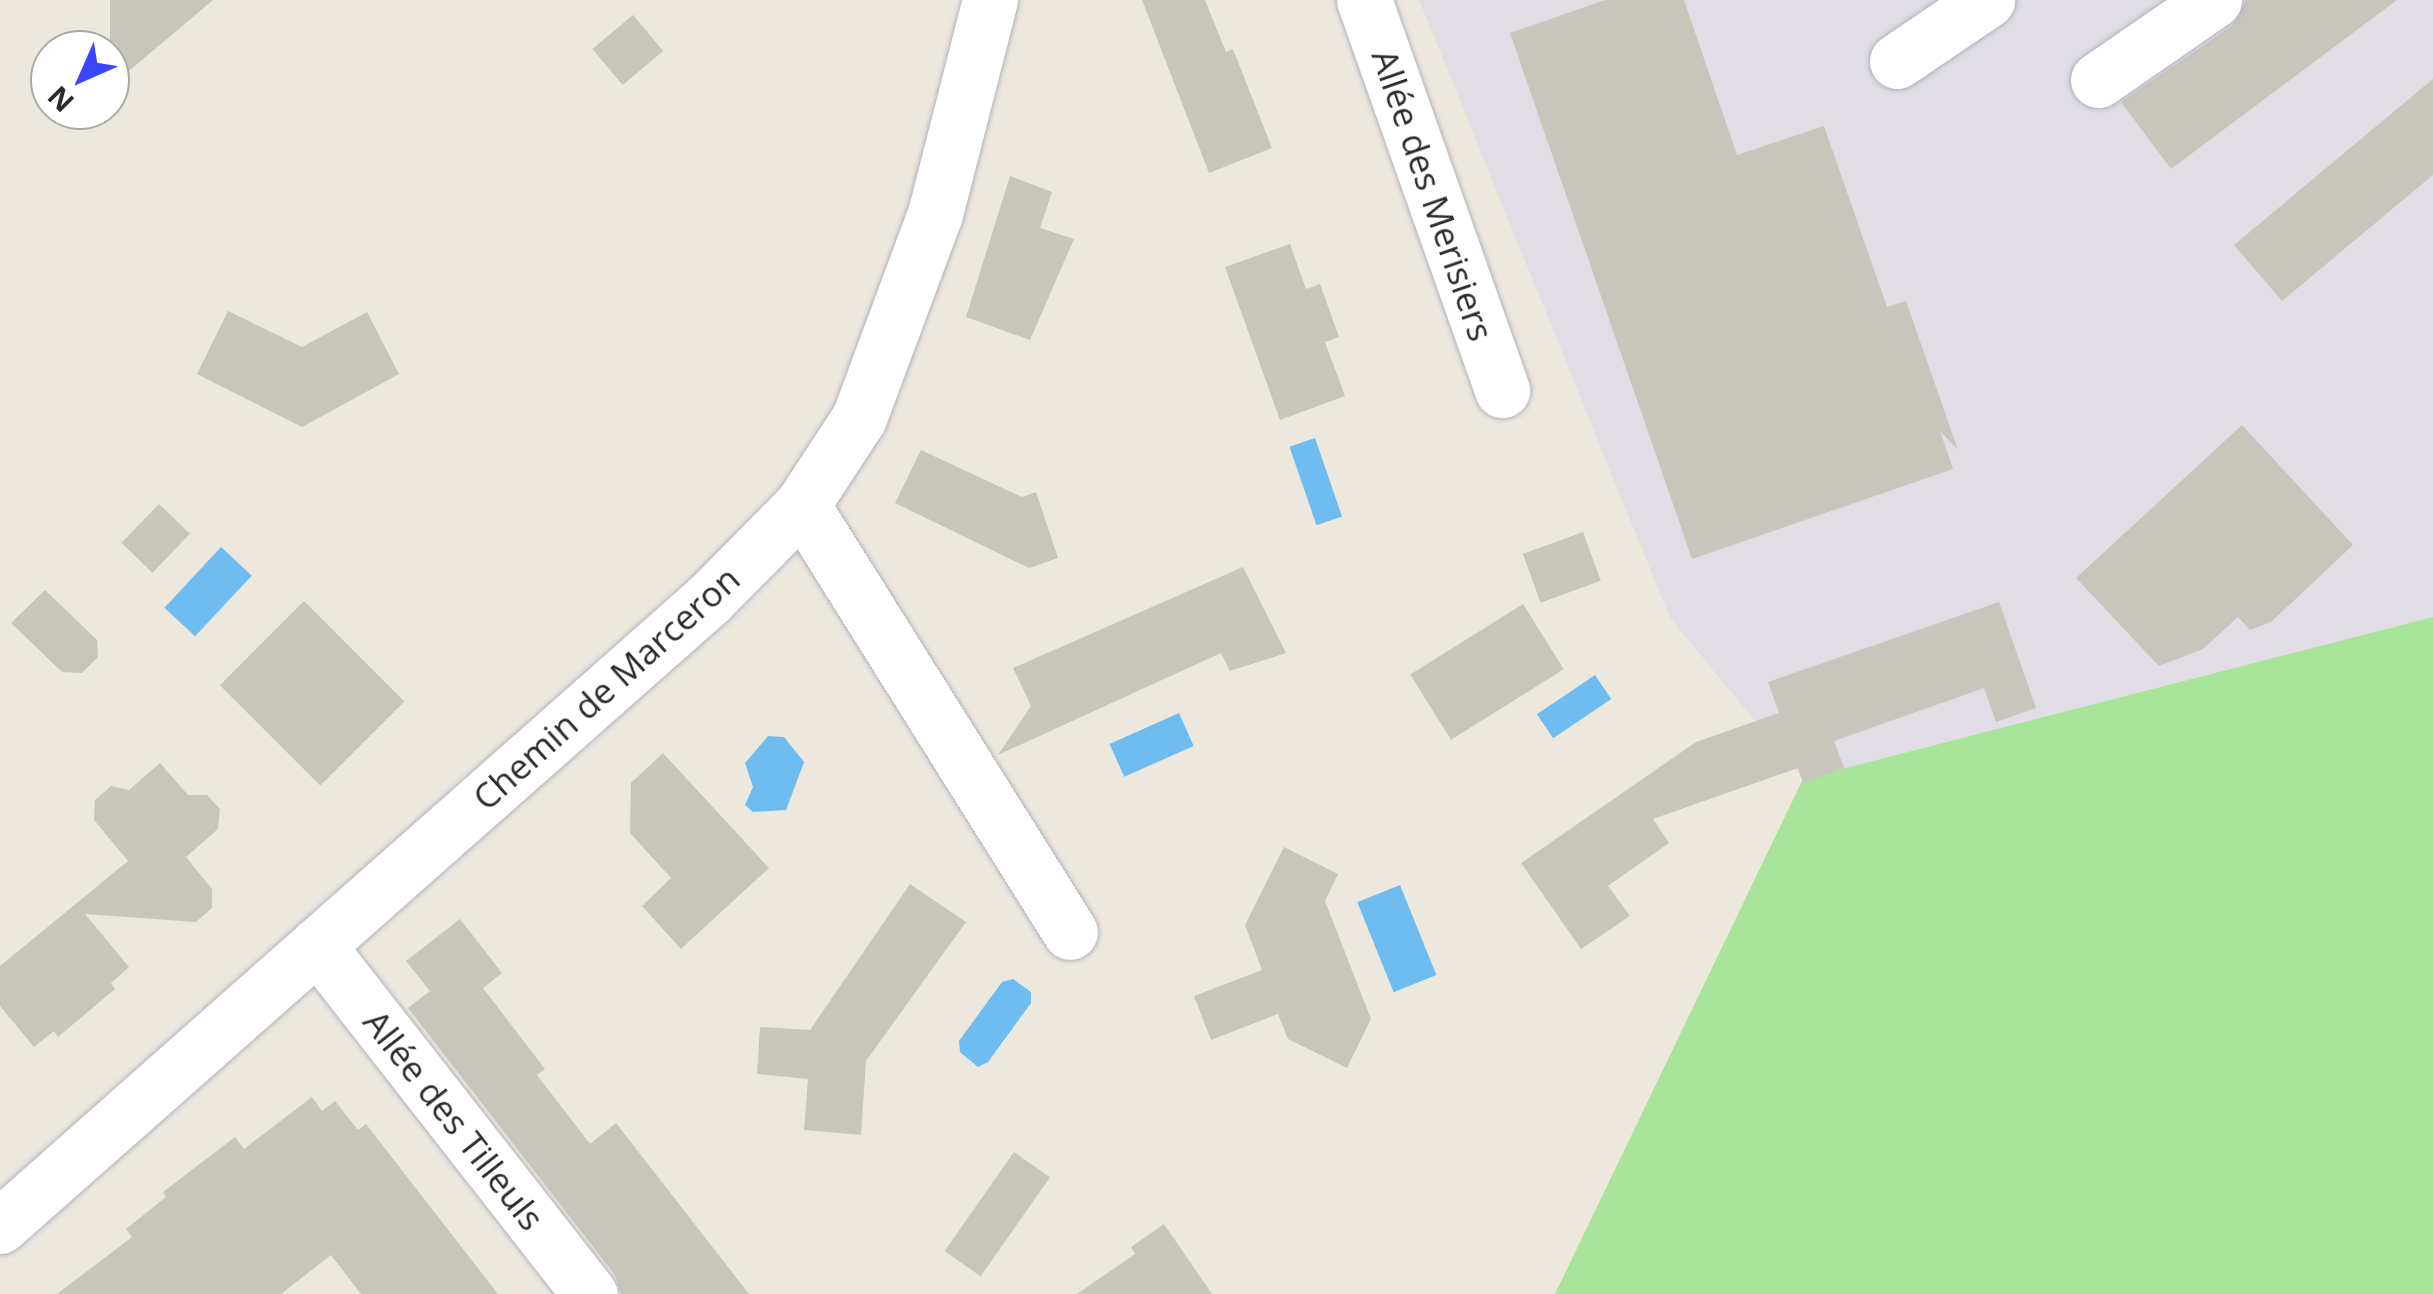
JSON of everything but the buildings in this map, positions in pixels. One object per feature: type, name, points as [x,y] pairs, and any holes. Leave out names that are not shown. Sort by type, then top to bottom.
[{"type":"street","name":"Chemin de Marceron","points":[[0,1226],[710,599],[802,505],[866,400],[935,214],[990,0]]},
{"type":"street","name":"Allée des Merisiers","points":[[1364,0],[1502,390]]},
{"type":"street","points":[[1896,61],[1987,0]]},
{"type":"street","points":[[2098,80],[2214,0]]},
{"type":"street","points":[[802,505],[1070,932]]},
{"type":"street","name":"Allée des Tilleuls","points":[[317,946],[590,1294]]},
{"type":"shaded area","points":[[1419,0],[2433,0],[2433,617],[1803,779],[1670,618]]},
{"type":"green space","points":[[2433,617],[2433,1294],[1555,1294],[1803,779]]},
{"type":"water","points":[[1315,438],[1342,516],[1316,525],[1289,447]]},
{"type":"water","points":[[221,547],[252,576],[195,636],[164,608]]},
{"type":"water","points":[[1595,675],[1611,699],[1553,738],[1537,714]]},
{"type":"water","points":[[1179,713],[1194,746],[1124,777],[1110,744]]},
{"type":"water","points":[[768,736],[784,737],[804,762],[786,810],[753,812],[745,805],[753,787],[745,763]]},
{"type":"water","points":[[1400,885],[1436,975],[1394,992],[1357,902]]},
{"type":"water","points":[[1013,979],[1031,992],[1031,1003],[988,1062],[978,1067],[960,1052],[959,1041],[1002,982]]}]
